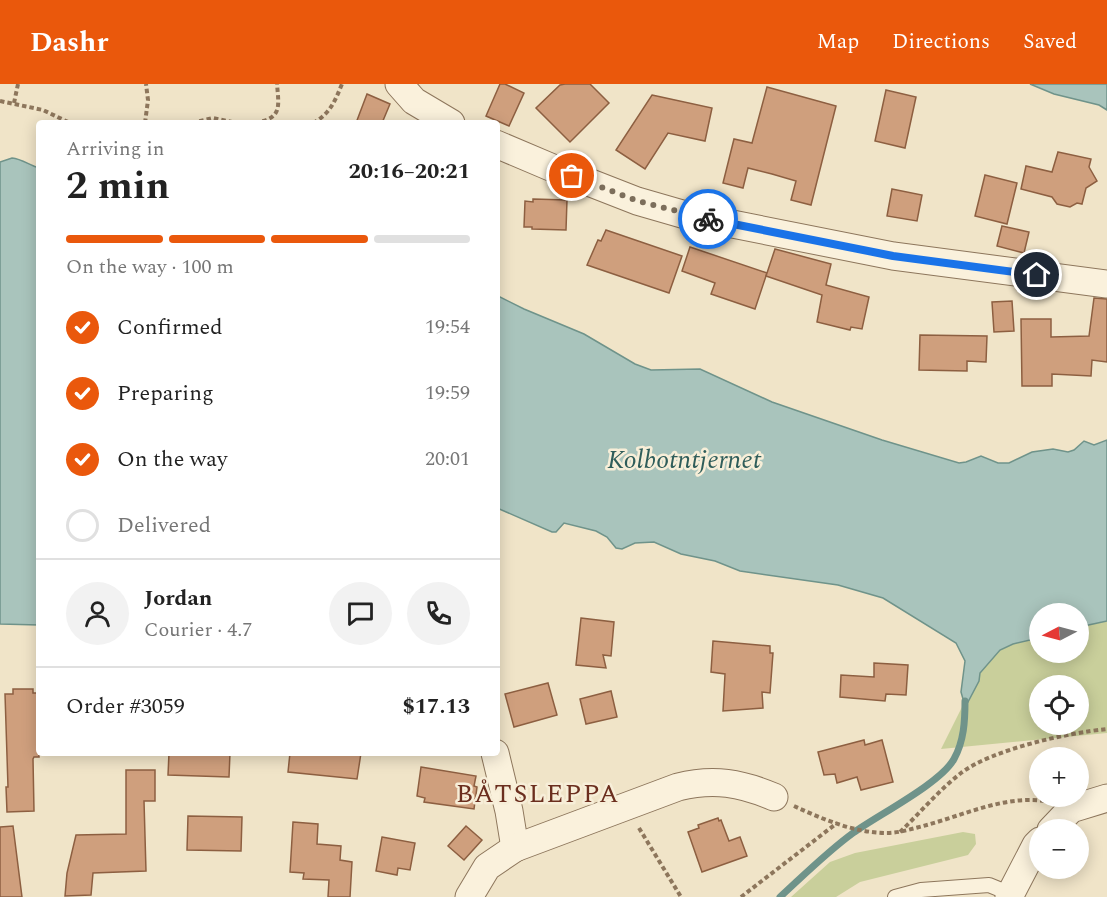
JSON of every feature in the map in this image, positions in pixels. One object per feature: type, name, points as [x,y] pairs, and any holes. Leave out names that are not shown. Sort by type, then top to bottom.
[{"type":"street","points":[[399,84],[414,101],[446,120]]},
{"type":"street","points":[[500,146],[638,201],[682,214],[893,256],[1107,284]]},
{"type":"street","points":[[496,756],[505,790],[515,848]]},
{"type":"street","points":[[469,897],[488,867],[515,848],[678,787],[723,782],[749,786],[774,797]]},
{"type":"street","points":[[1061,819],[1071,809],[1107,798]]},
{"type":"street","points":[[1010,895],[1029,858]]},
{"type":"lane","points":[[896,897],[921,890],[989,885],[1010,895]]},
{"type":"path","points":[[14,103],[18,84]]},
{"type":"path","points":[[145,120],[148,100],[146,84]]},
{"type":"path","points":[[264,120],[273,117],[279,107],[277,84]]},
{"type":"path","points":[[318,120],[330,110],[342,84]]},
{"type":"path","points":[[0,101],[43,110],[64,120]]},
{"type":"path","points":[[208,120],[219,118],[226,120]]},
{"type":"path","points":[[900,832],[962,773],[1002,753],[1079,732],[1107,729]]},
{"type":"path","points":[[774,797],[837,823],[869,831],[900,832],[1002,803],[1021,800],[1044,801],[1071,809]]},
{"type":"path","points":[[640,801],[642,814],[635,822],[681,897]]},
{"type":"path","points":[[741,897],[837,823]]},
{"type":"green space","points":[[1107,621],[1107,733],[1089,735],[1089,675],[1029,675],[1029,735],[1086,735],[941,749],[965,701],[967,702],[979,681],[980,673],[1000,650],[1029,640],[1029,663],[1089,663],[1089,625]]},
{"type":"green space","points":[[963,832],[975,834],[976,844],[968,855],[860,882],[836,897],[791,897],[830,862],[855,853]]},
{"type":"water","points":[[1030,84],[1107,84],[1107,110],[1099,105],[1054,94]]},
{"type":"water","points":[[12,158],[36,167],[36,625],[0,624],[0,162]]},
{"type":"water","name":"Kolbotntjernet","points":[[500,297],[584,334],[635,364],[651,370],[700,369],[772,402],[882,440],[959,463],[981,456],[998,463],[1009,463],[1032,452],[1053,449],[1068,452],[1084,441],[1094,445],[1107,440],[1107,621],[1089,625],[1089,603],[1029,603],[1029,640],[1000,650],[980,673],[979,681],[968,702],[963,699],[961,692],[965,661],[956,643],[883,598],[838,585],[740,571],[715,561],[681,554],[654,542],[635,543],[622,549],[616,548],[607,537],[596,531],[564,523],[556,532],[500,509]]},
{"type":"building","points":[[500,84],[524,93],[509,126],[500,120],[486,116]]},
{"type":"building","points":[[590,84],[609,103],[570,142],[536,108],[560,85]]},
{"type":"building","points":[[767,87],[836,106],[811,205],[791,200],[796,181],[748,168],[743,188],[723,183],[734,139],[752,143]]},
{"type":"building","points":[[886,90],[916,97],[905,148],[875,141]]},
{"type":"building","points":[[367,94],[390,104],[383,120],[357,120]]},
{"type":"building","points":[[652,95],[712,108],[705,141],[668,133],[645,169],[616,150]]},
{"type":"building","points":[[1058,152],[1091,159],[1089,167],[1097,181],[1086,188],[1082,204],[1077,203],[1070,207],[1057,204],[1052,197],[1021,189],[1026,166],[1052,172]]},
{"type":"building","points":[[985,175],[1017,183],[1007,224],[975,216]]},
{"type":"building","points":[[892,189],[922,195],[917,221],[887,216]]},
{"type":"building","points":[[533,199],[567,200],[566,230],[524,227],[525,201],[533,202]]},
{"type":"building","points":[[1002,226],[1029,232],[1024,253],[997,246]]},
{"type":"building","points":[[606,230],[682,256],[669,293],[587,265],[598,240],[601,241]]},
{"type":"building","points":[[690,247],[767,273],[755,309],[711,294],[715,283],[682,271]]},
{"type":"building","points":[[775,249],[831,264],[826,285],[869,297],[862,329],[851,327],[850,330],[817,322],[822,295],[766,276]]},
{"type":"building","points":[[1094,298],[1107,299],[1107,362],[1092,360],[1091,376],[1052,374],[1052,386],[1022,386],[1021,319],[1051,319],[1051,337],[1089,336]]},
{"type":"building","points":[[1012,301],[1014,331],[994,332],[992,302]]},
{"type":"building","points":[[920,335],[987,336],[986,362],[967,361],[967,371],[919,370]]},
{"type":"building","points":[[581,618],[614,622],[611,656],[603,655],[606,668],[576,665]]},
{"type":"building","points":[[713,641],[770,646],[770,653],[773,653],[770,693],[762,692],[763,708],[723,711],[725,674],[711,672]]},
{"type":"building","points":[[874,663],[908,665],[906,695],[886,694],[885,701],[840,697],[841,675],[874,677]]},
{"type":"building","points":[[548,683],[557,715],[514,727],[505,694]]},
{"type":"building","points":[[13,689],[33,689],[33,693],[36,693],[36,756],[39,757],[33,759],[34,811],[7,812],[5,694],[13,694]]},
{"type":"building","points":[[611,691],[617,717],[586,724],[580,699]]},
{"type":"building","points":[[864,740],[865,745],[882,740],[893,782],[861,790],[857,777],[837,783],[835,774],[824,775],[818,752]]},
{"type":"building","points":[[169,756],[230,756],[229,777],[168,775]]},
{"type":"building","points":[[290,756],[361,756],[357,779],[288,772]]},
{"type":"building","points":[[421,767],[476,776],[474,809],[424,802],[425,798],[417,796]]},
{"type":"building","points":[[126,770],[155,770],[155,801],[144,801],[146,871],[93,873],[91,895],[65,896],[67,873],[76,835],[126,834]]},
{"type":"building","points":[[188,816],[242,817],[241,851],[187,850]]},
{"type":"building","points":[[718,818],[719,821],[721,820],[729,841],[740,837],[747,856],[702,872],[688,832],[699,828],[698,825]]},
{"type":"building","points":[[293,822],[318,824],[317,844],[341,846],[340,860],[352,862],[350,897],[328,897],[329,880],[303,879],[304,873],[290,872]]},
{"type":"building","points":[[13,826],[22,897],[0,897],[0,827]]},
{"type":"building","points":[[466,826],[482,840],[464,860],[448,846]]},
{"type":"building","points":[[382,837],[415,843],[410,870],[398,868],[397,875],[376,871]]},
{"type":"waterway","points":[[780,897],[843,840],[923,788],[947,768],[954,759],[962,738],[965,701]]},
{"type":"way so far","points":[[572,176],[638,201],[708,219]]},
{"type":"district","name":"BÅTSLEPPA","points":[[538,793]]},
{"type":"route","points":[[708,219],[893,256],[1037,275]]}]
